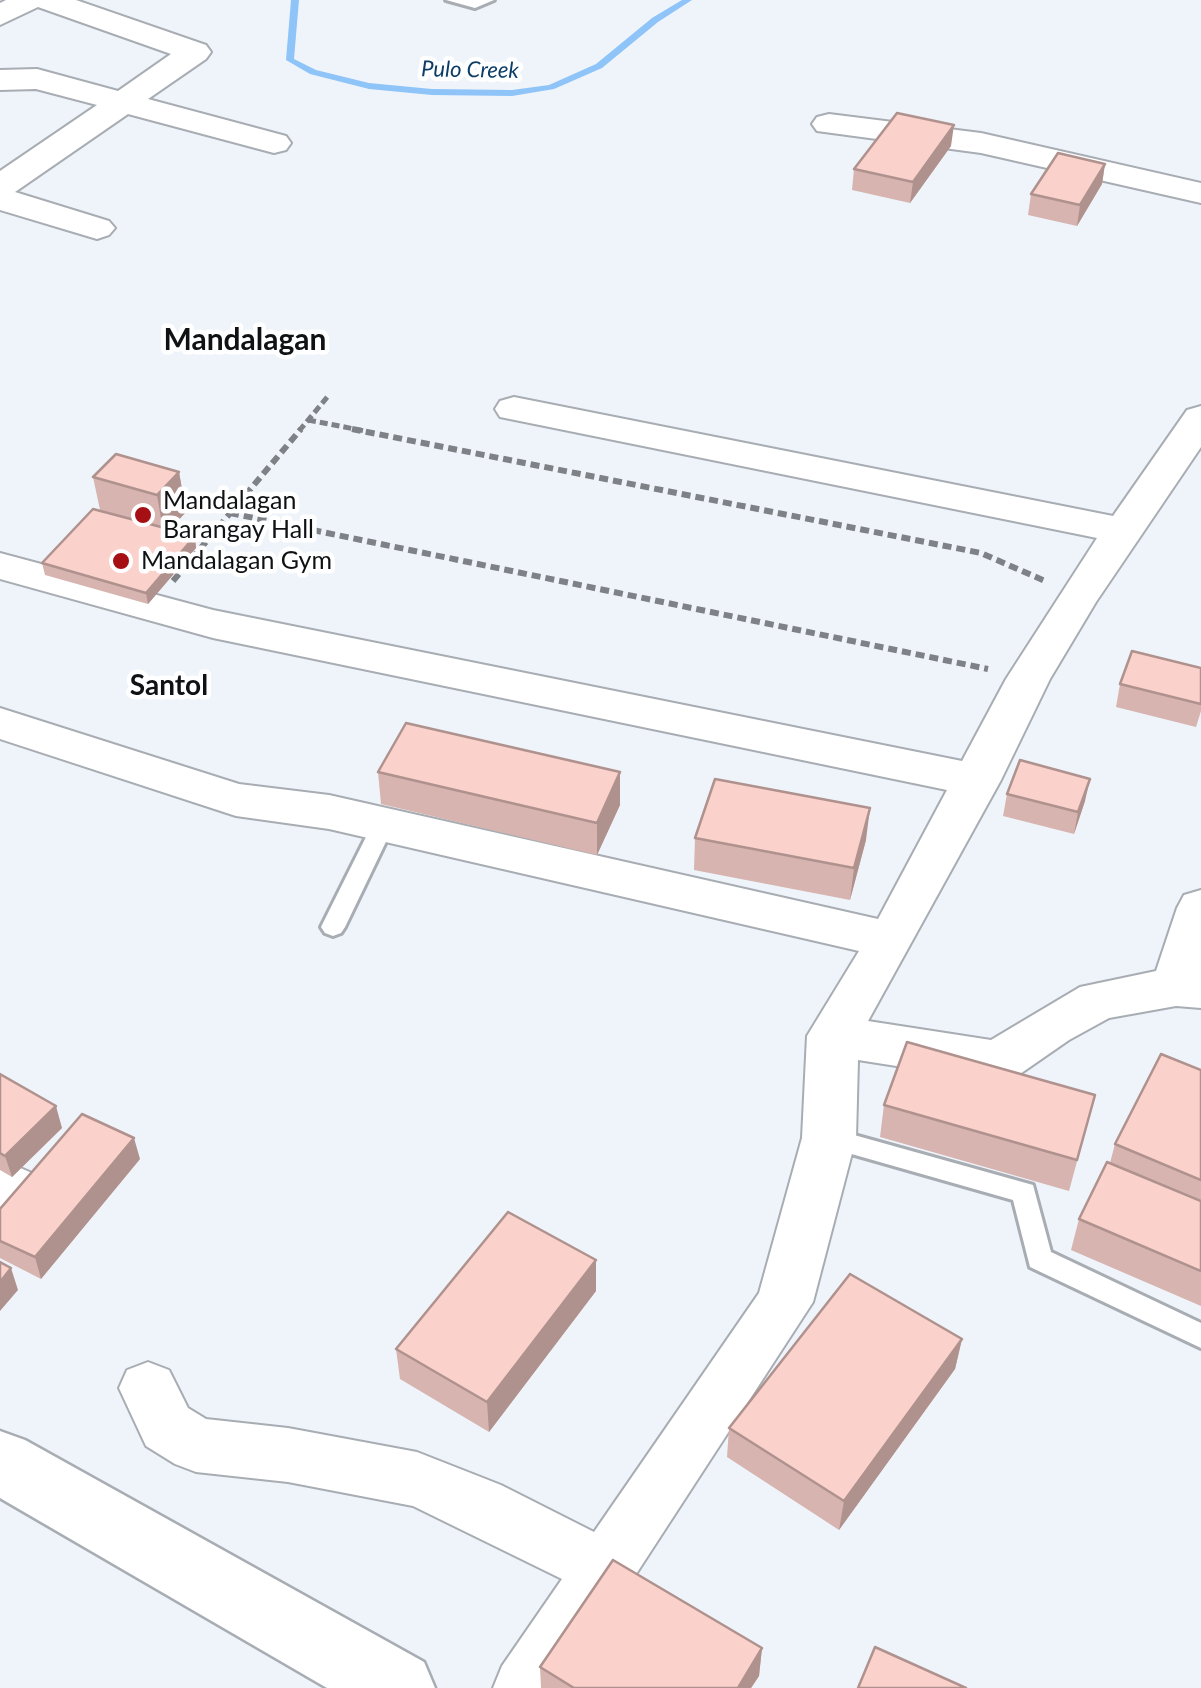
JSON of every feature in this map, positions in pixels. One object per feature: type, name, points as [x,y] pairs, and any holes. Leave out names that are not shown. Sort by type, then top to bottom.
[{"type":"street","points":[[0,16],[29,0]]},
{"type":"street","points":[[0,188],[194,52],[48,0]]},
{"type":"street","points":[[0,80],[37,79],[274,143]]},
{"type":"street","points":[[829,124],[980,142],[1201,193]]},
{"type":"street","points":[[0,199],[97,228]]},
{"type":"street","points":[[514,408],[1125,531]]},
{"type":"street","points":[[525,1688],[785,1302],[829,1138],[833,1036],[978,780],[1028,679],[1077,598],[1201,418]]},
{"type":"street","points":[[0,566],[150,609],[437,672],[978,780]]},
{"type":"street","points":[[0,723],[236,800],[329,812],[890,940]]},
{"type":"street","points":[[833,1036],[999,1062],[1051,1026],[1098,1001],[1188,988],[1201,908]]},
{"type":"street","points":[[148,1388],[166,1427],[196,1445],[288,1455],[416,1479],[480,1505],[604,1568]]},
{"type":"street","points":[[0,1462],[398,1688]]},
{"type":"lane","points":[[454,0],[475,4],[487,0]]},
{"type":"lane","points":[[334,927],[383,825]]},
{"type":"lane","points":[[829,1138],[1024,1193],[1039,1259],[1201,1336]]},
{"type":"path","points":[[150,609],[329,394]]},
{"type":"path","points":[[308,420],[981,553],[1077,598]]},
{"type":"path","points":[[230,513],[903,649],[1028,679]]},
{"type":"building","points":[[897,113],[954,125],[913,182],[854,169]]},
{"type":"building","points":[[1058,153],[1105,164],[1080,205],[1031,194]]},
{"type":"building","points":[[116,454],[179,472],[157,495],[93,477]]},
{"type":"building","name":"Mandalagan Gym","points":[[93,509],[195,536],[146,593],[42,563]]},
{"type":"building","points":[[1132,651],[1201,668],[1201,704],[1120,684]]},
{"type":"building","points":[[406,723],[620,772],[597,823],[378,772]]},
{"type":"building","points":[[1020,760],[1090,779],[1078,812],[1007,794]]},
{"type":"building","points":[[715,779],[870,808],[854,868],[695,838]]},
{"type":"building","points":[[907,1042],[1095,1095],[1077,1160],[884,1105]]},
{"type":"building","points":[[1161,1054],[1201,1070],[1201,1180],[1115,1144]]},
{"type":"building","points":[[0,1074],[56,1106],[5,1156],[0,1153]]},
{"type":"building","points":[[82,1114],[134,1138],[35,1257],[0,1241],[0,1209]]},
{"type":"building","points":[[1107,1162],[1201,1201],[1201,1271],[1079,1219]]},
{"type":"building","points":[[508,1212],[596,1260],[487,1402],[396,1349]]},
{"type":"building","points":[[0,1262],[11,1268],[0,1282]]},
{"type":"building","points":[[850,1274],[962,1339],[844,1501],[729,1428]]},
{"type":"building","points":[[613,1560],[762,1648],[738,1688],[574,1688],[540,1667]]},
{"type":"building","points":[[875,1647],[966,1688],[858,1688]]},
{"type":"waterway","name":"Pulo Creek","points":[[295,0],[290,60],[313,72],[369,86],[512,93],[551,87],[599,66],[655,20],[688,0]]},
{"type":"place","name":"Mandalagan Barangay Hall","points":[[143,515]]},
{"type":"place","name":"Mandalagan Gym","points":[[121,561]]},
{"type":"district","name":"Mandalagan","points":[[245,340]]},
{"type":"district","name":"Santol","points":[[169,686]]}]
